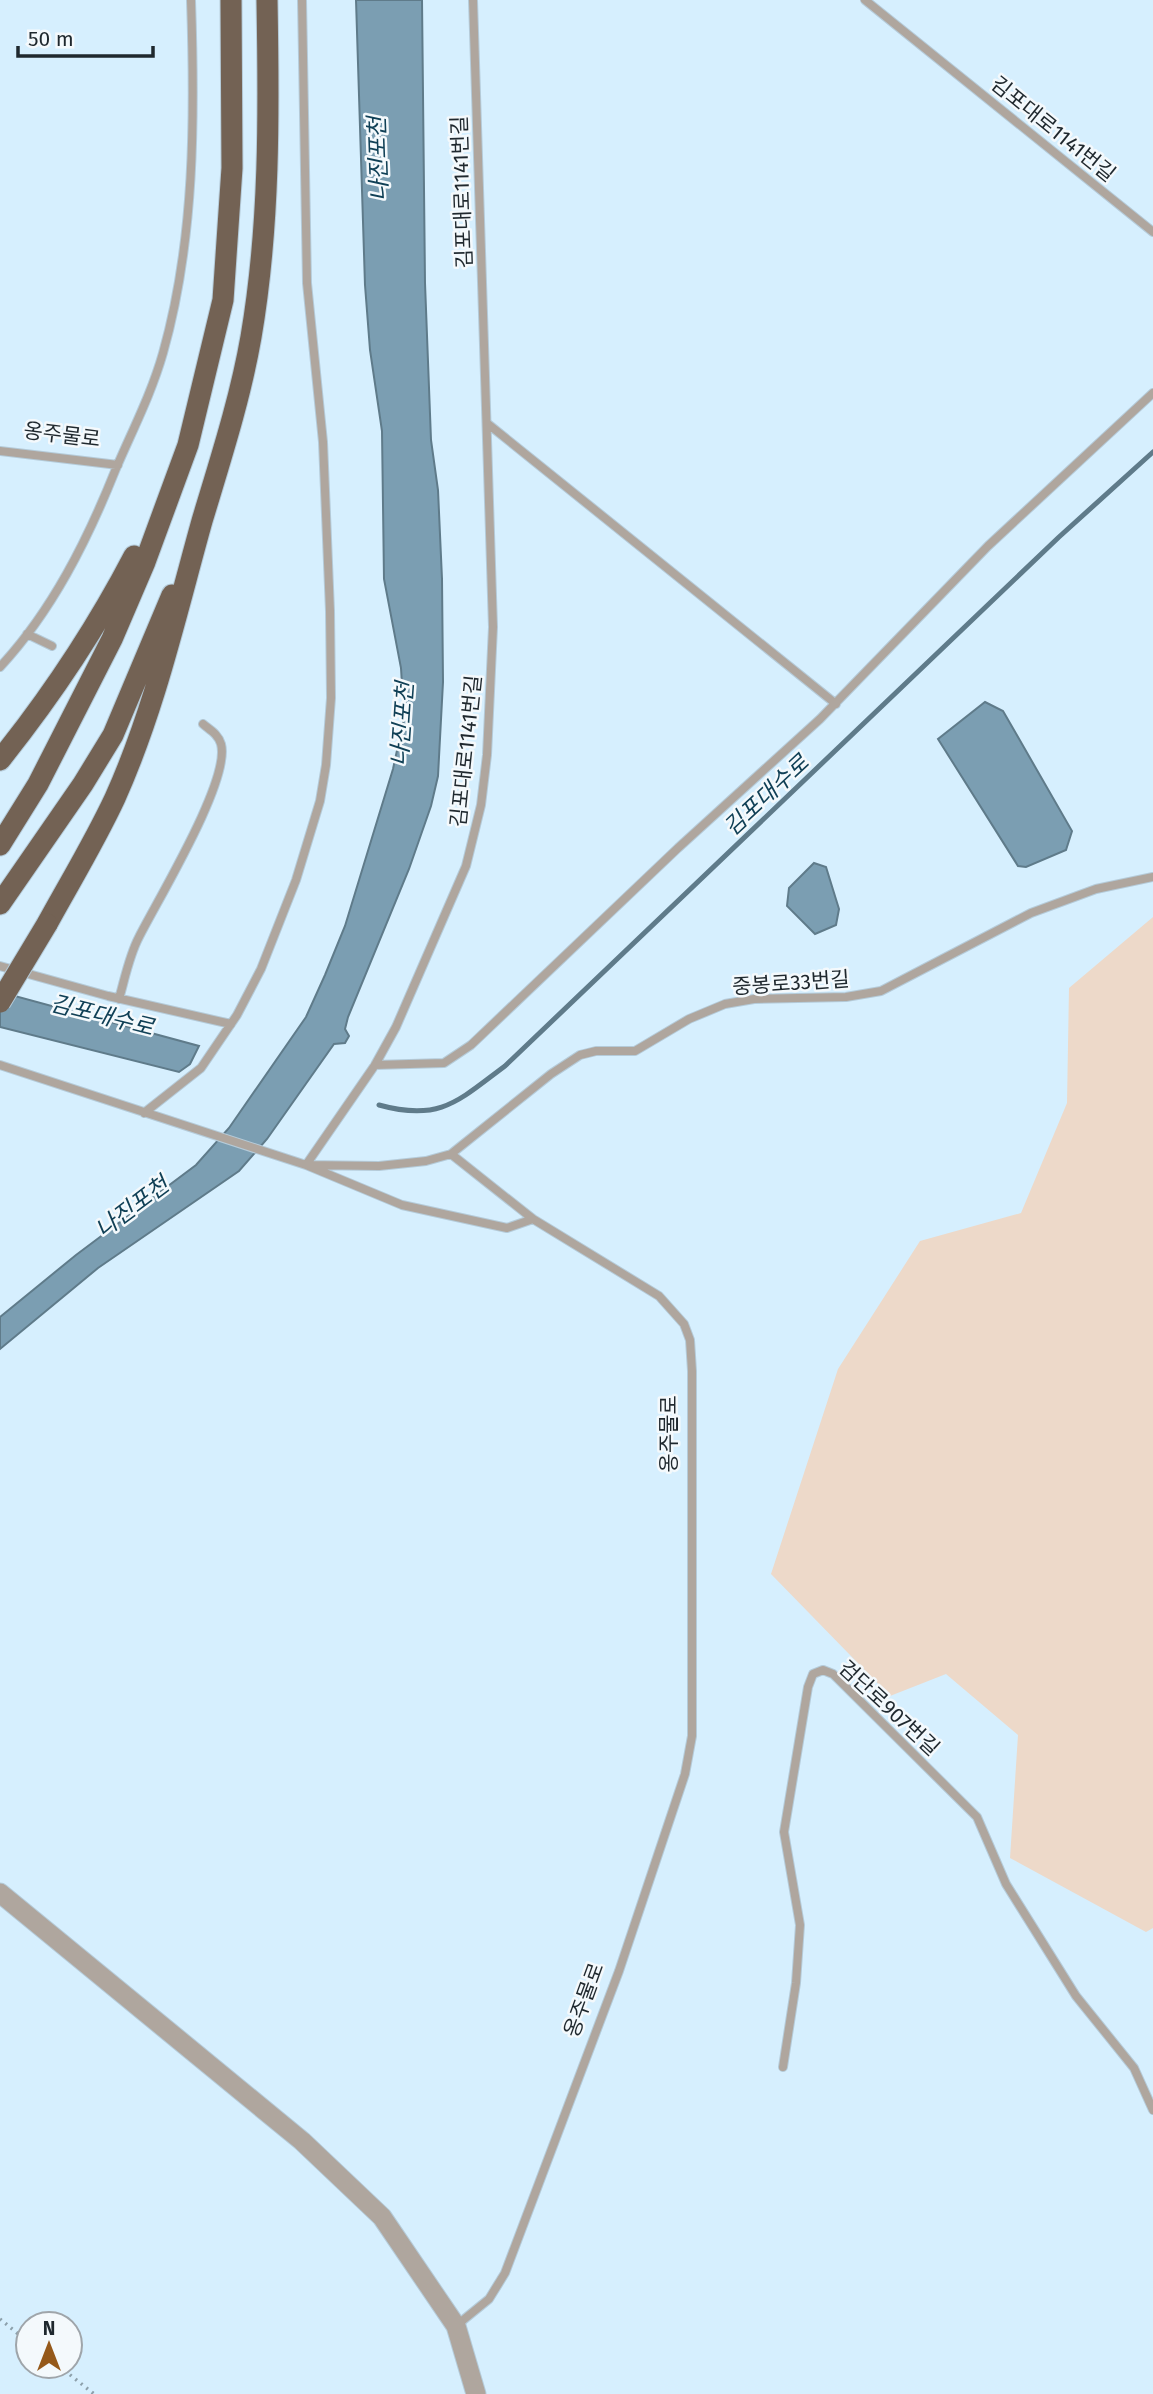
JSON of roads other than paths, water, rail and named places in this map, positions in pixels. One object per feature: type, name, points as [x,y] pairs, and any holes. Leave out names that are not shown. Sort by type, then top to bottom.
[{"type":"highway","points":[[0,845],[37,784],[112,639],[145,562],[188,444],[223,300],[232,168],[231,0]]},
{"type":"highway","points":[[0,1002],[47,924],[115,798],[165,661],[224,449],[251,338],[262,240],[267,143],[267,0]]},
{"type":"highway","points":[[0,760],[46,702],[100,620],[172,483]]},
{"type":"highway","points":[[0,904],[83,784],[113,735],[202,522]]},
{"type":"street","points":[[0,1893],[302,2141],[382,2217],[456,2326],[476,2394]]},
{"type":"lane","points":[[0,667],[27,634],[75,559],[147,401],[163,351],[182,253],[191,158],[191,0]]},
{"type":"lane","points":[[144,1113],[201,1068],[231,1024],[272,946],[320,802],[329,737],[331,611],[323,442],[307,283],[302,0]]},
{"type":"lane","name":"김포대로1141번길","points":[[306,1165],[374,1065],[411,997],[466,866],[481,805],[492,661],[488,424],[473,0]]},
{"type":"lane","name":"김포대로1141번길","points":[[865,0],[1153,232]]},
{"type":"lane","points":[[374,1065],[444,1063],[471,1045],[678,848],[836,704],[988,546],[1153,393]]},
{"type":"lane","points":[[488,424],[836,704]]},
{"type":"lane","name":"옹주물로","points":[[0,451],[118,465]]},
{"type":"lane","points":[[27,634],[52,646]]},
{"type":"lane","points":[[119,999],[139,937],[201,816],[219,766],[221,745],[215,733],[203,724]]},
{"type":"lane","name":"중봉로33번길","points":[[451,1154],[551,1074],[580,1055],[596,1051],[635,1051],[689,1019],[725,1004],[754,999],[846,997],[881,991],[1031,913],[1096,889],[1153,877]]},
{"type":"lane","points":[[0,966],[119,999],[231,1024]]},
{"type":"lane","points":[[0,1065],[306,1165],[402,1205],[507,1228],[533,1219]]},
{"type":"lane","points":[[306,1165],[379,1167],[426,1161],[451,1154]]},
{"type":"lane","name":"옹주물로","points":[[451,1154],[533,1219],[659,1296],[678,1317],[690,1340],[692,1737],[685,1774],[645,1895],[526,2222],[499,2286],[489,2299],[456,2326]]},
{"type":"lane","name":"검단로907번길","points":[[783,2067],[800,1933],[784,1832],[807,1687],[813,1674],[823,1670],[833,1674],[977,1817],[1006,1884],[1076,1996],[1134,2068],[1153,2110]]},
{"type":"water","name":"나진포천","points":[[356,0],[422,0],[425,283],[431,440],[438,490],[442,579],[443,682],[438,776],[431,806],[409,869],[348,1017],[345,1029],[349,1036],[345,1043],[334,1044],[267,1139],[239,1171],[98,1268],[0,1349],[0,1317],[76,1255],[196,1165],[229,1128],[306,1017],[345,926],[393,769],[404,718],[401,668],[384,579],[382,431],[370,350],[365,285]]},
{"type":"water","points":[[985,702],[1003,711],[1072,831],[1066,850],[1026,867],[1018,866],[938,739]]},
{"type":"water","points":[[814,863],[826,867],[839,909],[836,925],[815,934],[787,906],[789,888]]},
{"type":"water","points":[[0,992],[199,1046],[190,1064],[179,1072],[0,1027]]},
{"type":"waterway","name":"김포대수로","points":[[379,1105],[418,1111],[447,1105],[505,1066],[1059,537],[1153,452]]}]
